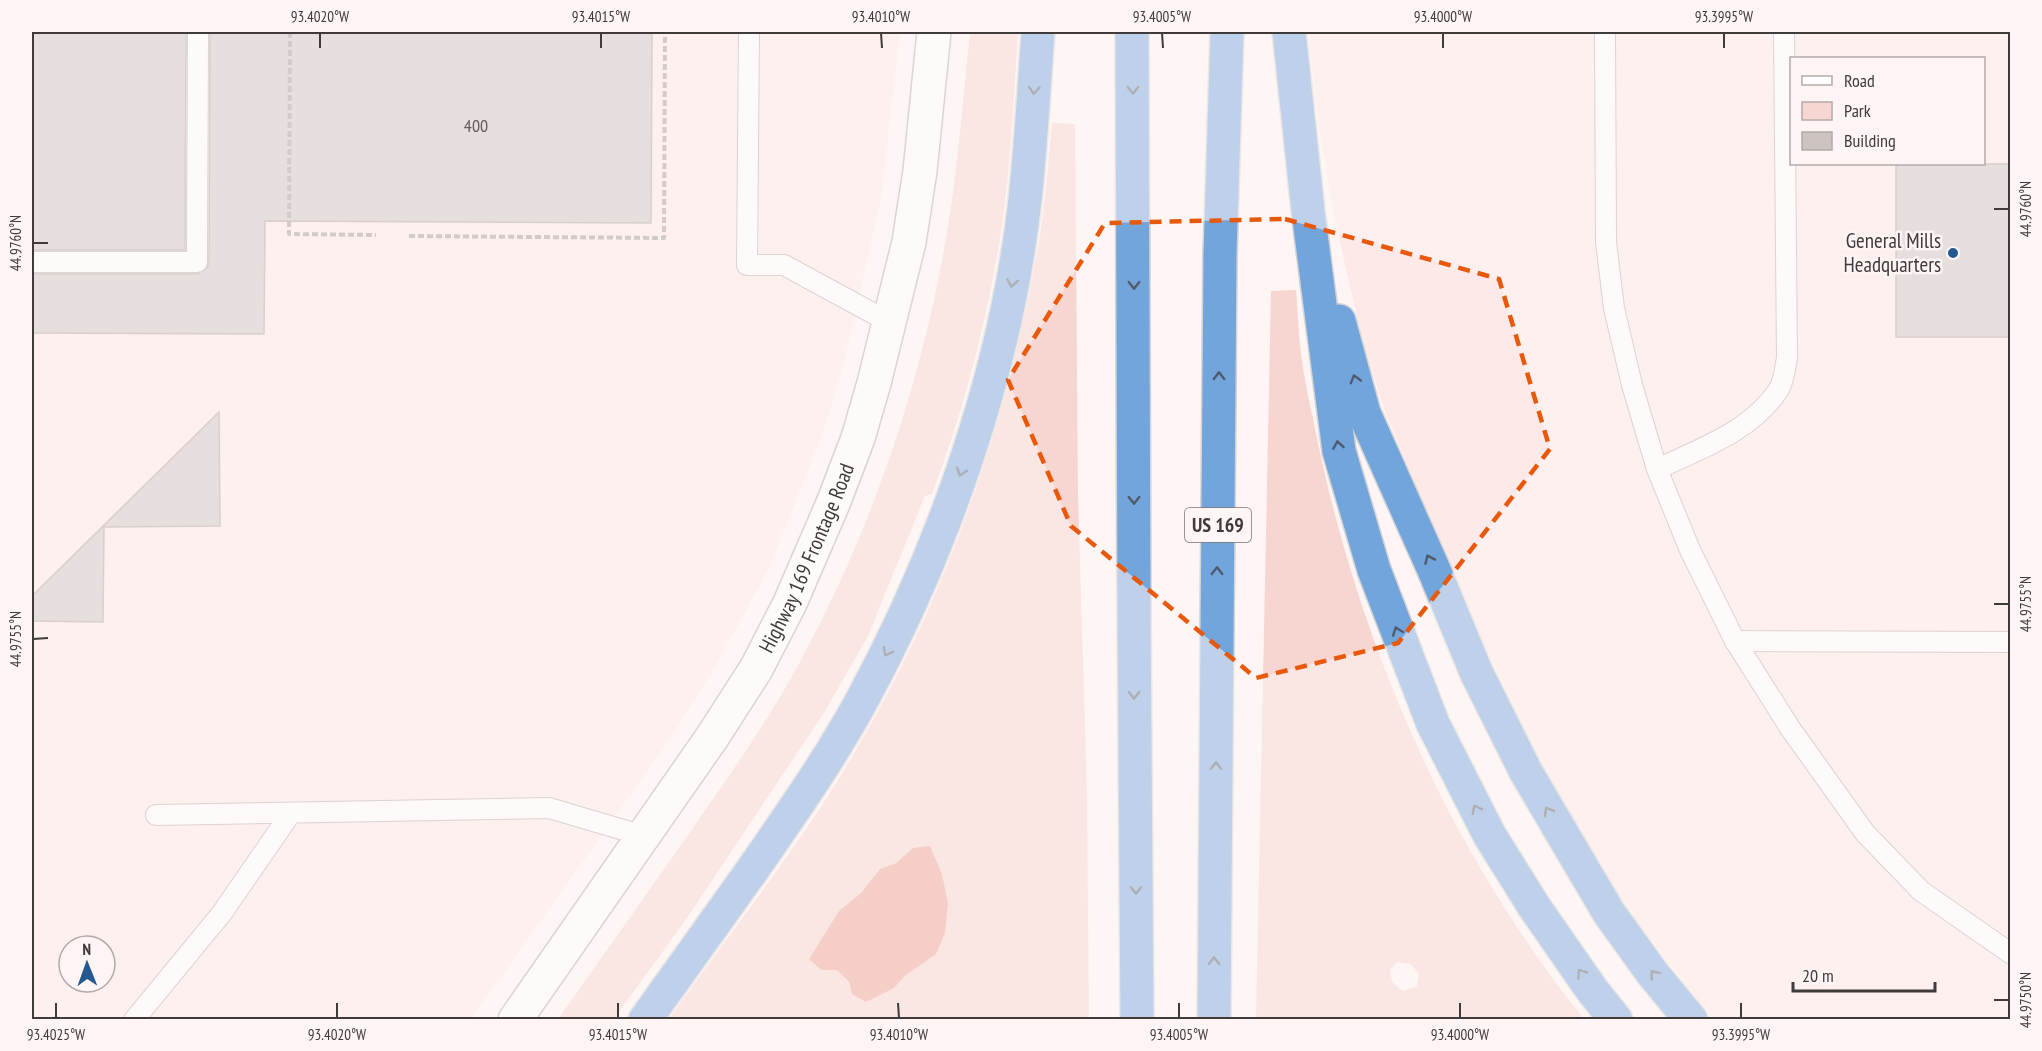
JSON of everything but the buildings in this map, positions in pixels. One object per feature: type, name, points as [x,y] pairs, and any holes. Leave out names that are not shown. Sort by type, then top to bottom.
[{"type":"highway","points":[[645,1020],[804,796],[861,702],[898,632],[925,569],[957,484],[989,384],[1010,296],[1025,201],[1038,32]]},
{"type":"highway","points":[[1132,32],[1137,1020]]},
{"type":"highway","name":"US 169","points":[[1214,1020],[1220,255],[1227,32]]},
{"type":"highway","points":[[1289,32],[1308,211],[1339,451],[1378,581],[1433,724],[1490,836],[1535,908],[1592,990],[1616,1020]]},
{"type":"highway","points":[[1308,211],[1364,413],[1434,570],[1477,674],[1526,772],[1609,913],[1653,974],[1691,1020]]},
{"type":"street","name":"Highway 169 Frontage Road","points":[[515,1020],[713,736],[756,669],[790,603],[834,501],[858,438],[909,242],[920,171],[934,32]]},
{"type":"lane","points":[[32,262],[197,262],[198,32]]},
{"type":"lane","points":[[749,32],[747,265],[784,265],[889,322]]},
{"type":"lane","points":[[1605,32],[1606,242],[1614,308],[1632,385],[1657,469],[1690,550],[1735,641],[1790,728],[1865,833],[1921,891],[2010,953]]},
{"type":"lane","points":[[1657,469],[1724,438],[1759,414],[1780,387],[1787,358],[1784,32]]},
{"type":"lane","points":[[1735,641],[2010,642]]},
{"type":"lane","points":[[156,815],[549,808],[644,836]]},
{"type":"lane","points":[[134,1020],[222,913],[291,813]]},
{"type":"path","points":[[290,32],[289,234],[376,235]]},
{"type":"path","points":[[409,236],[664,238],[665,32]]},
{"type":"highlighted area","points":[[1285,219],[1499,279],[1550,449],[1398,643],[1256,678],[1071,526],[1008,380],[1105,223]]},
{"type":"shaded area","points":[[32,32],[900,32],[881,197],[843,367],[822,435],[769,568],[715,667],[672,736],[471,1019],[32,1019]]},
{"type":"shaded area","points":[[1310,32],[2010,32],[2010,1019],[1713,1019],[1638,923],[1585,844],[1527,737],[1457,585],[1384,409],[1361,335],[1332,206],[1318,119]]},
{"type":"shaded area","points":[[930,846],[942,874],[948,903],[945,933],[936,954],[905,976],[894,988],[866,1002],[852,994],[849,982],[837,970],[821,970],[809,959],[839,911],[861,893],[880,869],[896,863],[913,848]]},
{"type":"green space","points":[[970,32],[1018,32],[1010,153],[1002,226],[990,294],[965,395],[932,494],[925,496],[868,636],[824,713],[687,918],[614,1019],[558,1019],[748,748],[787,685],[839,585],[901,425],[931,315],[952,203]]},
{"type":"green space","points":[[1052,123],[1075,124],[1078,495],[1087,792],[1089,1019],[668,1020],[814,817],[855,751],[926,615],[956,544],[982,472],[1004,398],[1023,323],[1038,247]],"holes":[[[913,848],[936,954],[905,976],[894,988],[852,994],[849,982],[837,970],[839,911],[861,893],[880,869],[896,863]]]},
{"type":"green space","points":[[1296,290],[1304,372],[1333,509],[1356,587],[1383,665],[1415,740],[1450,814],[1491,885],[1535,954],[1584,1019],[1256,1019],[1271,291]],"holes":[[[1397,962],[1411,964],[1419,974],[1417,986],[1403,991],[1392,982],[1390,970]]]},
{"type":"place","name":"General Mills Headquarters","points":[[1953,253]]}]
